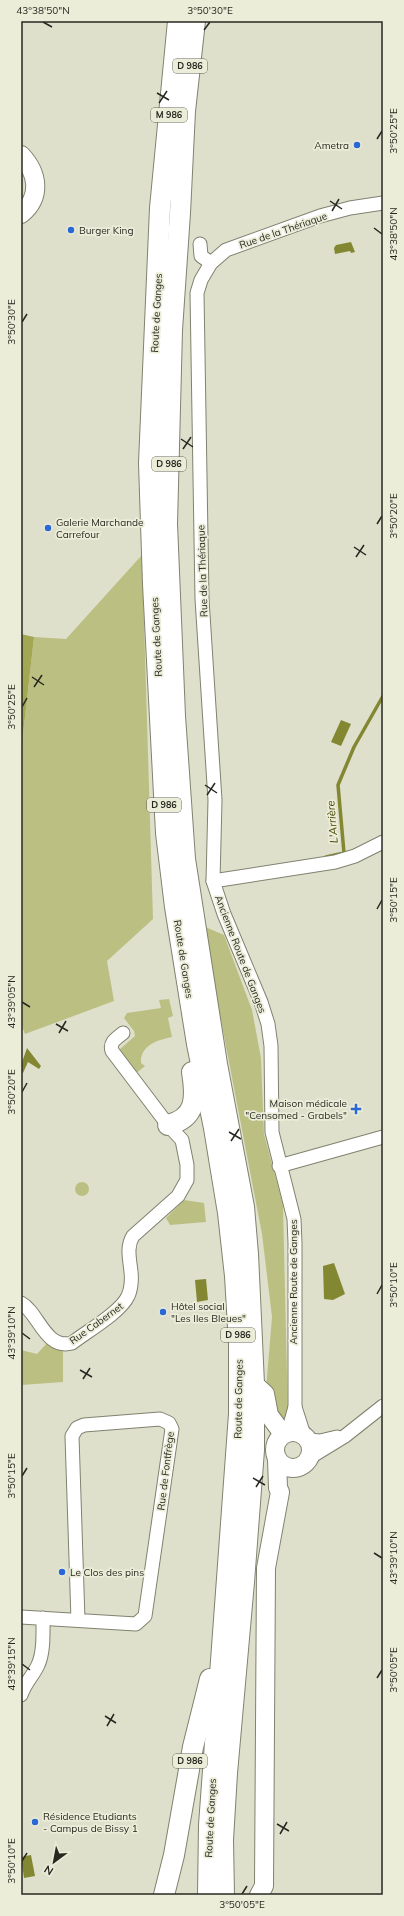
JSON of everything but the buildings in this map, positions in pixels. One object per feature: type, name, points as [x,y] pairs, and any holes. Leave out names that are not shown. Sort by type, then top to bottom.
[{"type":"main road","name":"Route de Ganges","points":[[178,21],[160,208],[149,463],[153,584],[166,833],[175,907],[197,1044],[228,1213],[235,1276],[239,1344],[239,1414],[209,1825],[208,1895]]},
{"type":"main road","name":"Route de Ganges","points":[[195,21],[184,111],[180,212],[172,330],[167,524],[174,700],[185,859],[217,1064],[244,1207],[248,1254],[254,1384],[254,1450],[226,1788],[223,1840],[224,1895]]},
{"type":"main road","points":[[168,1125],[184,1120],[190,1110],[195,1093],[190,1057],[197,1044]]},
{"type":"main road","name":"D 986","points":[[164,1895],[174,1854],[193,1747],[223,1628]]},
{"type":"street","points":[[21,155],[29,164],[36,184],[34,196],[30,206],[21,214]]},
{"type":"street","name":"Rue de la Thériaque","points":[[213,881],[215,800],[202,599],[198,293],[202,280],[211,263],[226,250],[320,216],[350,208],[383,202]]},
{"type":"street","points":[[200,244],[201,256],[211,263]]},
{"type":"street","points":[[213,881],[335,862],[355,856],[383,842]]},
{"type":"street","name":"Ancienne Route de Ganges","points":[[213,881],[224,914],[261,1002],[268,1024],[271,1046],[272,1132],[279,1166],[294,1219],[296,1435]]},
{"type":"street","name":"Rue Cabernet","points":[[21,1303],[28,1309],[49,1336],[63,1344],[72,1343],[124,1303],[130,1292],[130,1240],[172,1203],[183,1189],[187,1180],[182,1140],[168,1125],[112,1051],[111,1046],[113,1041],[123,1033]]},
{"type":"street","points":[[279,1166],[383,1137]]},
{"type":"street","points":[[254,1384],[265,1394],[269,1415],[296,1435],[311,1452],[286,1490],[280,1492]]},
{"type":"street","points":[[277,1460],[286,1467],[303,1463],[345,1436],[383,1406]]},
{"type":"street","name":"Rue de Fontfrège","points":[[21,1617],[136,1624],[145,1616],[172,1429],[169,1423],[160,1419],[84,1425],[77,1428],[72,1436],[78,1620]]},
{"type":"street","points":[[260,1895],[264,1886],[266,1568],[280,1492],[278,1488],[277,1460],[274,1449],[278,1438],[296,1435],[320,1441],[345,1436]]},
{"type":"street","points":[[21,1695],[26,1682],[39,1664],[43,1641],[43,1618]]},
{"type":"green space","points":[[142,555],[153,919],[107,961],[114,1001],[25,1034],[21,1024],[21,752],[34,637],[66,639]]},
{"type":"green space","points":[[21,634],[34,637],[21,752]]},
{"type":"green space","points":[[203,926],[224,935],[252,1010],[261,1058],[264,1134],[283,1205],[288,1419],[280,1420],[266,1389],[272,1317],[262,1234]]},
{"type":"green space","points":[[169,999],[173,1016],[168,1018],[172,1037],[151,1044],[143,1052],[141,1063],[145,1066],[135,1074],[119,1050],[135,1036],[134,1031],[124,1018],[127,1013],[161,1008],[159,1000]]},
{"type":"green space","points":[[79,1182],[85,1182],[89,1186],[89,1192],[85,1196],[79,1196],[75,1192],[75,1186]]},
{"type":"green space","points":[[184,1200],[204,1203],[206,1222],[170,1225],[166,1218]]},
{"type":"green space","points":[[48,1342],[63,1349],[63,1382],[21,1385],[21,1350],[37,1354]]},
{"type":"shaded area","points":[[351,242],[355,252],[351,253],[350,251],[335,254],[334,248],[336,245]]},
{"type":"shaded area","points":[[341,720],[351,724],[341,746],[331,742]]},
{"type":"shaded area","points":[[27,1048],[41,1066],[39,1069],[28,1062],[23,1073],[21,1072],[21,1065]]},
{"type":"shaded area","points":[[334,1263],[345,1294],[333,1300],[324,1299],[323,1266]]},
{"type":"shaded area","points":[[206,1279],[208,1300],[197,1302],[195,1280]]},
{"type":"shaded area","points":[[31,1855],[35,1876],[24,1878],[21,1857]]},
{"type":"waterway","name":"L'Arrière","points":[[326,857],[344,853],[338,785],[354,747],[383,696]]},
{"type":"place","name":"Ametra","points":[[357,145]]},
{"type":"place","name":"Burger King","points":[[71,230]]},
{"type":"place","name":"Galerie Marchande Carrefour","points":[[48,528]]},
{"type":"place","name":"Maison médicale \"Censomed - Grabels\"","points":[[356,1109]]},
{"type":"place","name":"Hôtel social \"Les Iles Bleues\"","points":[[163,1312]]},
{"type":"place","name":"Le Clos des pins","points":[[62,1572]]},
{"type":"place","name":"Résidence Etudiants - Campus de Bissy 1","points":[[35,1822]]}]
